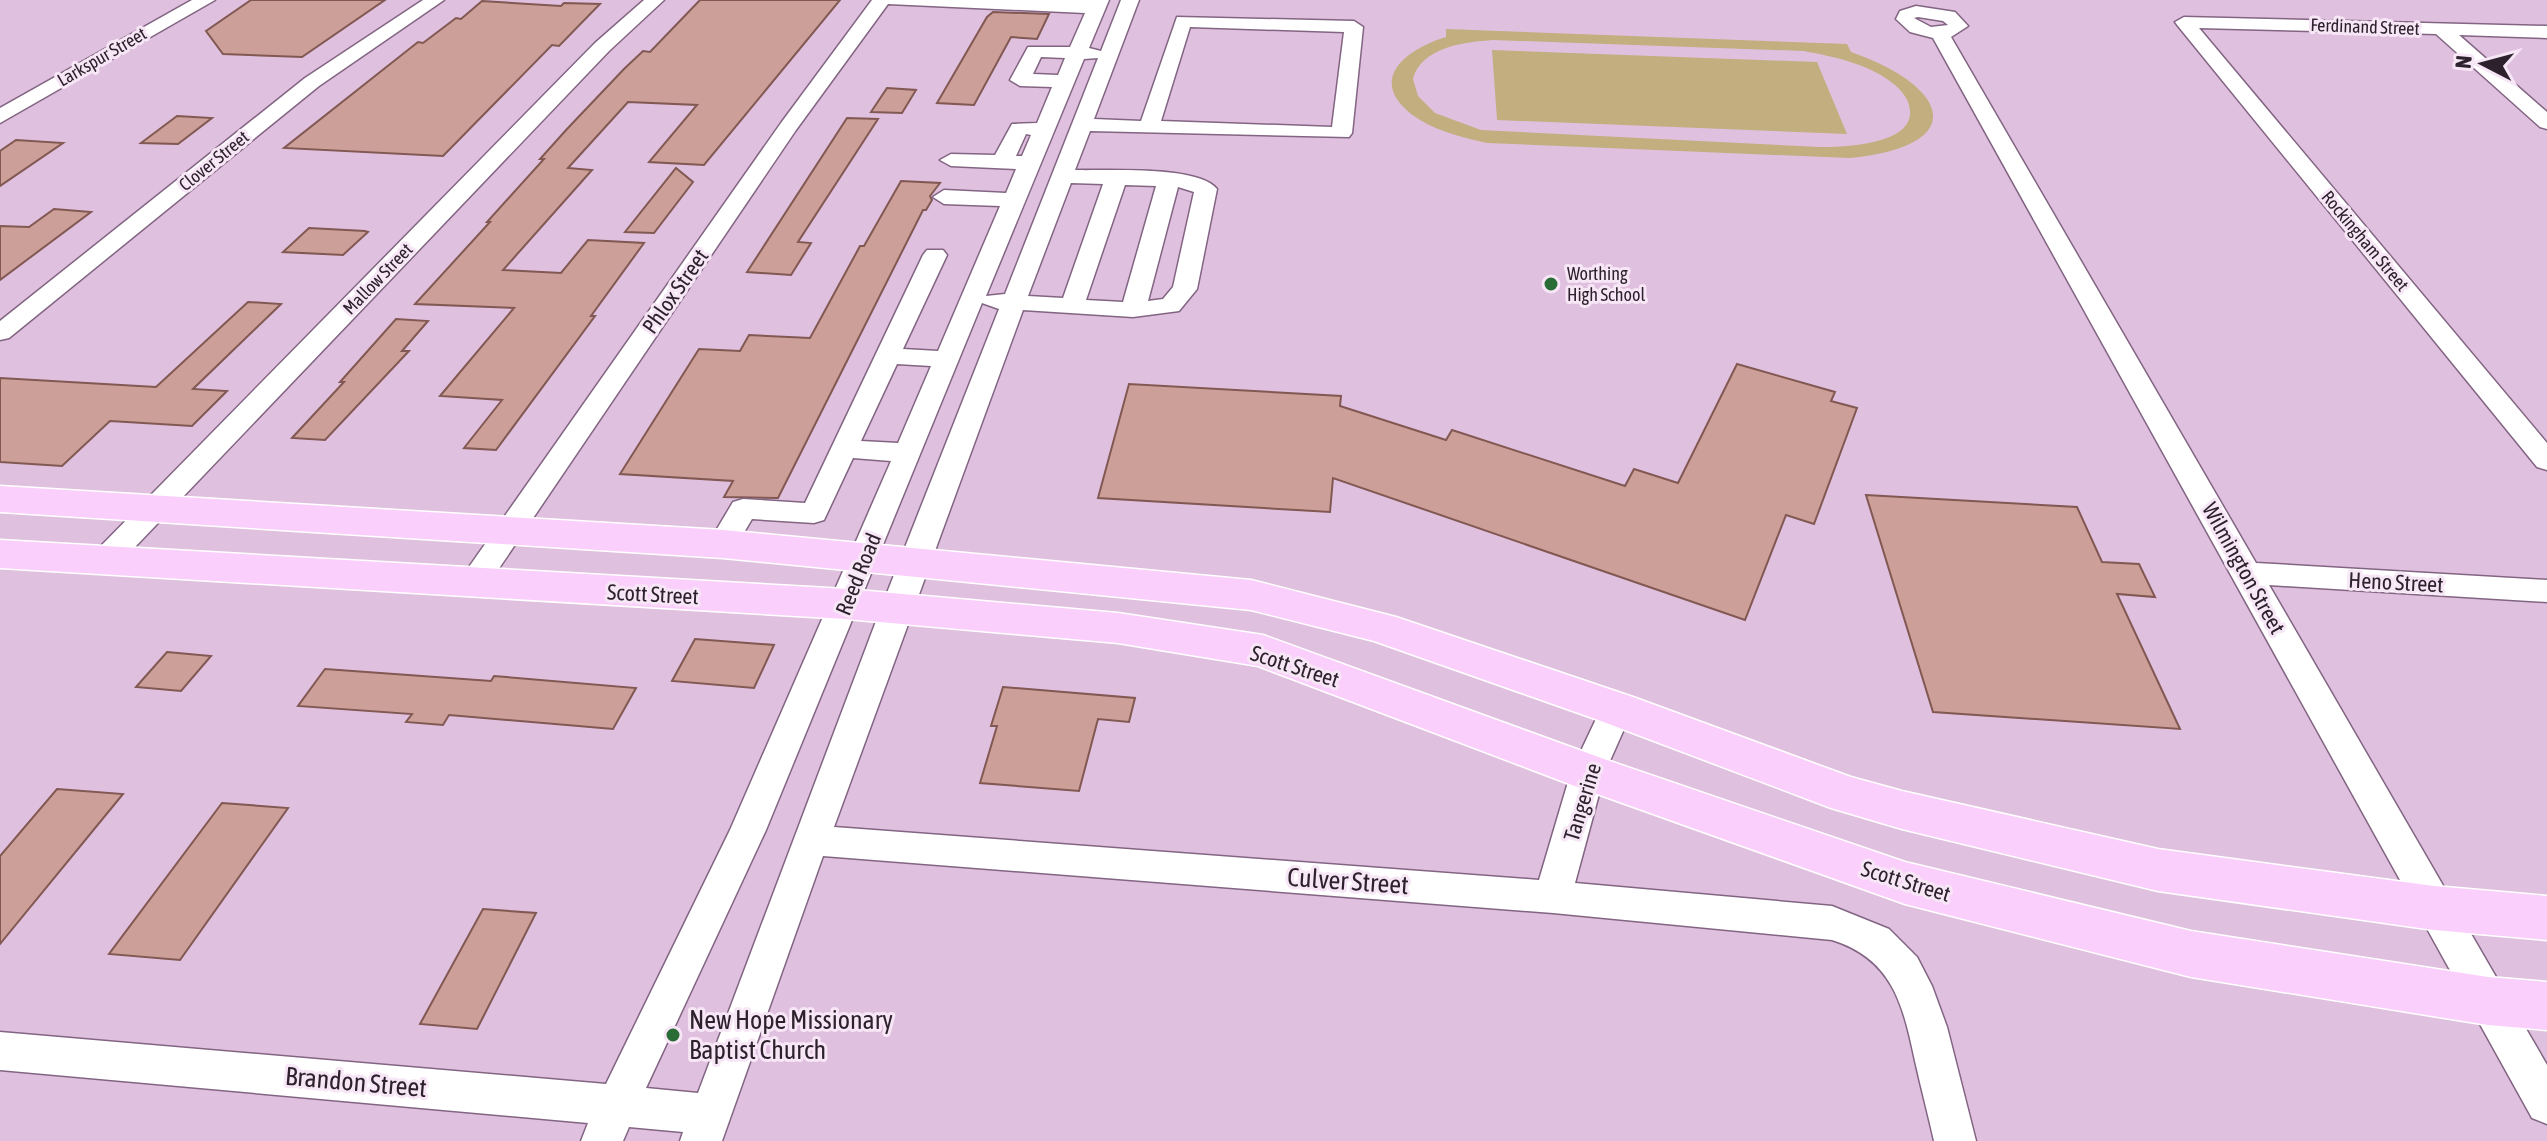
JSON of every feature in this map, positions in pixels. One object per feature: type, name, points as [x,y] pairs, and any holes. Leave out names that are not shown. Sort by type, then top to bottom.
[{"type":"main road","points":[[0,499],[723,544],[914,560],[1251,595],[1381,628],[1617,709],[1847,795],[1902,810],[2158,870],[2434,908],[2547,918]]},
{"type":"main road","name":"Scott Street","points":[[0,554],[846,604],[1118,628],[1263,651],[1588,772],[1905,883],[2191,954],[2488,1001],[2547,1006]]},
{"type":"street","name":"Larkspur Street","points":[[0,117],[146,31],[206,0]]},
{"type":"street","name":"Clover Street","points":[[0,333],[312,82],[435,0]]},
{"type":"street","name":"Mallow Street","points":[[104,561],[602,47],[655,0]]},
{"type":"street","name":"Phlox Street","points":[[472,584],[788,127],[881,0]]},
{"type":"street","points":[[894,0],[1098,4]]},
{"type":"street","points":[[706,1127],[914,560],[1130,0]]},
{"type":"street","name":"Reed Road","points":[[610,1123],[746,835],[846,604],[981,272],[1098,4]]},
{"type":"street","points":[[1083,125],[1342,133],[1354,27],[1183,21],[1149,127]]},
{"type":"street","name":"Ferdinand Street","points":[[2184,22],[2547,32]]},
{"type":"street","name":"Rockingham Street","points":[[2184,22],[2547,461]]},
{"type":"street","points":[[2441,29],[2547,123]]},
{"type":"street","name":"Wilmington Street","points":[[1939,33],[2547,1104]]},
{"type":"street","points":[[1064,81],[1020,80],[1035,51],[1111,55]]},
{"type":"street","points":[[1002,162],[1019,128],[1044,129]]},
{"type":"street","points":[[951,160],[1029,163]]},
{"type":"street","points":[[971,299],[1133,310],[1170,306],[1185,289],[1206,189],[1189,181],[1063,176]]},
{"type":"street","points":[[1072,306],[1116,178]]},
{"type":"street","points":[[1133,310],[1169,180]]},
{"type":"street","points":[[944,197],[1013,200]]},
{"type":"street","points":[[723,544],[743,509],[814,513],[932,262],[981,272]]},
{"type":"street","points":[[888,356],[946,359]]},
{"type":"street","points":[[845,449],[908,453]]},
{"type":"street","name":"Heno Street","points":[[2246,573],[2547,591]]},
{"type":"street","name":"Tangerine","points":[[1553,897],[1588,772],[1617,709]]},
{"type":"street","name":"Culver Street","points":[[811,840],[1553,897],[1832,923],[1857,929],[1880,943],[1906,969],[1919,994],[1955,1141]]},
{"type":"street","name":"Brandon Street","points":[[0,1051],[610,1123],[706,1127]]},
{"type":"shaded area","points":[[1446,29],[1847,44],[1851,52],[1909,81],[1926,97],[1933,113],[1930,128],[1915,141],[1888,151],[1849,158],[1487,143],[1419,120],[1398,101],[1392,88],[1398,66],[1407,57],[1446,37]],"holes":[[[1493,40],[1804,51],[1852,62],[1885,78],[1907,100],[1910,112],[1907,123],[1888,138],[1831,147],[1481,130],[1435,113],[1418,96],[1413,79],[1418,68],[1434,53],[1470,42]]]},
{"type":"shaded area","points":[[1492,50],[1817,62],[1847,134],[1497,120]]},
{"type":"building","points":[[251,0],[385,0],[302,57],[223,54],[206,31]]},
{"type":"building","points":[[700,0],[840,0],[704,165],[649,162],[697,105],[628,102],[568,168],[592,170],[503,270],[561,273],[588,240],[644,243],[591,316],[595,316],[496,450],[464,448],[502,400],[440,396],[514,308],[415,304],[490,222],[487,222],[567,129],[624,69],[643,51],[650,52]]},
{"type":"building","points":[[482,1],[561,6],[564,3],[600,4],[559,46],[552,45],[443,156],[284,148],[418,42],[423,43],[456,18],[461,19]]},
{"type":"building","points":[[993,12],[1049,14],[1037,39],[1011,37],[974,105],[937,103],[987,17]]},
{"type":"building","points":[[887,88],[916,90],[902,113],[871,112]]},
{"type":"building","points":[[177,116],[212,118],[178,144],[141,143]]},
{"type":"building","points":[[847,118],[878,119],[798,242],[811,243],[791,275],[747,272]]},
{"type":"building","points":[[16,140],[63,143],[0,186],[0,151]]},
{"type":"building","points":[[676,168],[693,182],[654,233],[625,232]]},
{"type":"building","points":[[901,181],[940,183],[930,196],[932,200],[923,210],[778,498],[724,497],[733,481],[620,474],[699,349],[740,351],[749,335],[810,338],[860,246],[864,246]]},
{"type":"building","points":[[54,209],[91,212],[0,280],[0,226],[29,227]]},
{"type":"building","points":[[309,228],[368,232],[343,255],[283,252]]},
{"type":"building","points":[[248,302],[281,304],[193,389],[227,391],[192,426],[110,421],[62,466],[0,462],[0,378],[156,387]]},
{"type":"building","points":[[396,319],[428,321],[402,351],[409,351],[325,440],[292,438],[344,382],[340,382]]},
{"type":"building","points":[[1737,364],[1835,392],[1831,401],[1857,408],[1814,524],[1786,515],[1745,620],[1333,478],[1330,512],[1098,498],[1129,384],[1341,396],[1340,406],[1446,440],[1452,430],[1625,486],[1634,469],[1678,483]]},
{"type":"building","points":[[1866,495],[2077,507],[2102,562],[2139,564],[2155,597],[2117,594],[2180,729],[1933,712]]},
{"type":"building","points":[[695,639],[774,645],[754,688],[672,681]]},
{"type":"building","points":[[167,652],[211,656],[181,691],[136,687]]},
{"type":"building","points":[[325,669],[491,681],[494,676],[636,688],[613,729],[449,715],[443,725],[406,722],[412,714],[298,706]]},
{"type":"building","points":[[1003,687],[1135,698],[1129,722],[1098,719],[1079,791],[980,783],[997,726],[991,726]]},
{"type":"building","points":[[57,789],[123,794],[0,944],[0,856]]},
{"type":"building","points":[[222,803],[288,808],[180,960],[109,954]]},
{"type":"building","points":[[483,909],[536,913],[477,1029],[420,1024]]},
{"type":"place","name":"Worthing High School","points":[[1551,284]]},
{"type":"place","name":"New Hope Missionary Baptist Church","points":[[673,1035]]}]
